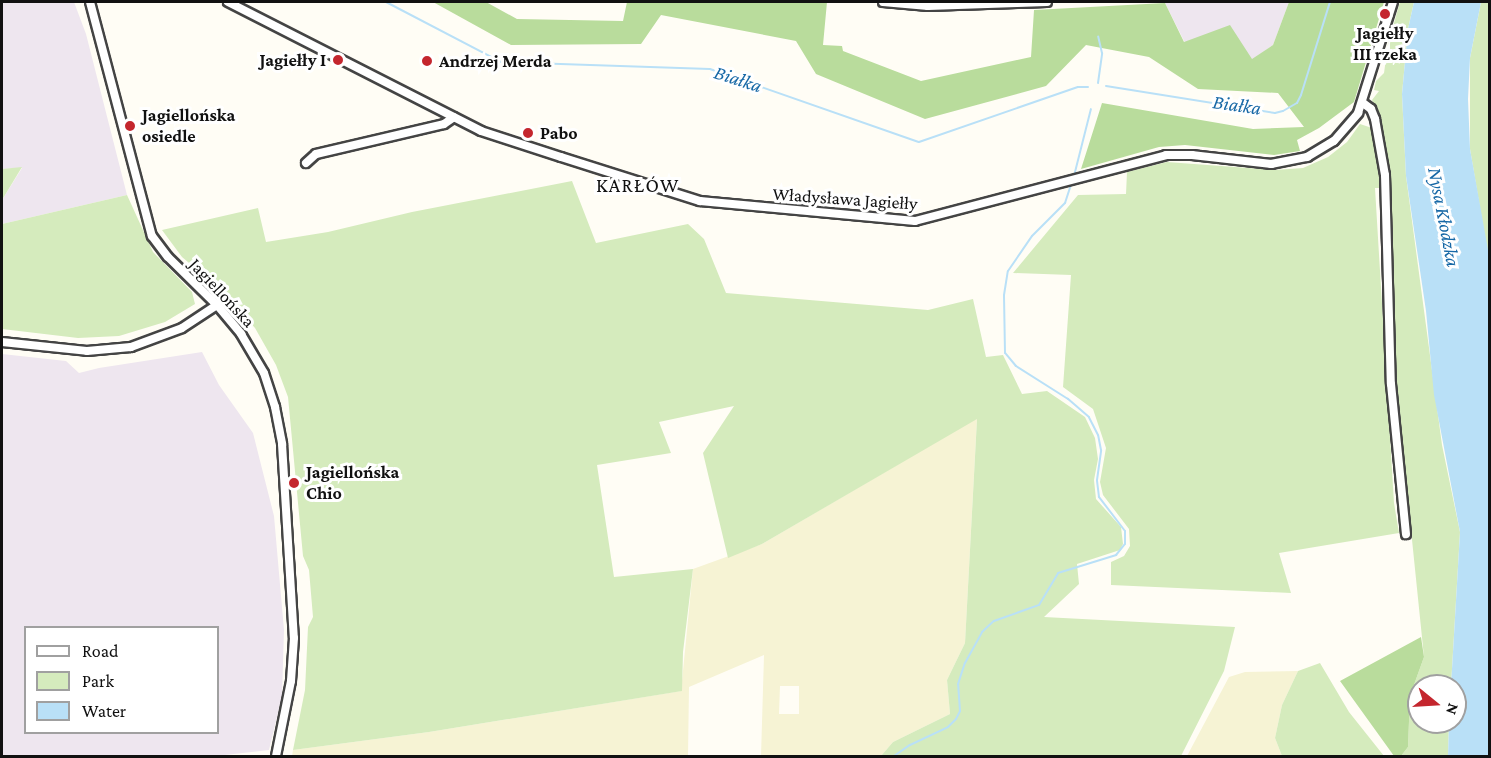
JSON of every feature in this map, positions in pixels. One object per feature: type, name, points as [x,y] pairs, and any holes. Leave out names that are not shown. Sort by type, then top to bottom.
[{"type":"street","name":"Jagiellońska","points":[[90,2],[152,236],[168,257],[218,305],[255,354],[272,394],[280,433],[294,638],[290,688],[276,756]]},
{"type":"street","name":"Władysława Jagiełły","points":[[228,2],[482,131],[700,201],[922,221],[1066,181],[1172,155],[1271,164],[1298,160],[1334,141],[1352,123],[1363,103],[1393,2]]},
{"type":"street","points":[[884,2],[928,6],[1047,2]]},
{"type":"street","points":[[1363,103],[1371,109],[1375,119],[1385,174],[1391,384],[1406,534]]},
{"type":"street","points":[[306,163],[316,154],[444,124],[454,117]]},
{"type":"street","points":[[2,342],[87,351],[130,347],[182,328],[218,305]]},
{"type":"shaded area","points":[[2,2],[74,2],[86,34],[127,195],[2,224],[2,200],[22,168],[2,169]]},
{"type":"shaded area","points":[[1289,2],[1273,45],[1252,60],[1185,43],[1165,3]]},
{"type":"shaded area","points":[[202,352],[219,385],[253,433],[274,516],[284,630],[282,696],[269,750],[216,756],[2,756],[2,354],[66,361],[79,373]]},
{"type":"shaded area","points":[[977,418],[965,643],[947,680],[950,714],[893,742],[881,756],[761,756],[764,655],[689,687],[688,756],[292,756],[293,750],[429,732],[681,691],[693,569],[762,544]],"holes":[[[780,686],[799,686],[799,714],[779,714]]]},
{"type":"shaded area","points":[[1298,671],[1282,705],[1275,738],[1282,756],[1187,756],[1229,677],[1245,672]]},
{"type":"green space","points":[[433,2],[486,2],[517,19],[623,21],[627,2],[827,2],[823,45],[842,46],[843,51],[921,81],[1031,57],[1034,10],[1165,3],[1184,42],[1230,25],[1252,59],[1273,45],[1289,2],[1384,2],[1354,102],[1319,128],[1297,140],[1300,151],[1274,155],[1185,145],[1159,147],[1081,169],[1102,103],[1253,129],[1304,127],[1278,93],[1198,89],[1149,57],[1086,45],[1046,86],[925,119],[816,74],[796,41],[661,15],[641,44],[511,45]]},
{"type":"green space","points":[[1400,2],[1414,2],[1408,29],[1402,94],[1406,176],[1442,445],[1460,532],[1452,674],[1418,674],[1424,657],[1411,530],[1406,510],[1394,377],[1388,167],[1380,118],[1372,100],[1379,91],[1374,90],[1376,81],[1384,73],[1388,44]]},
{"type":"green space","points":[[1481,2],[1490,2],[1489,261],[1470,149],[1470,58]]},
{"type":"green space","points":[[1360,124],[1372,128],[1380,171],[1381,188],[1375,188],[1394,503],[1399,533],[1279,553],[1291,593],[1111,585],[1111,562],[1124,556],[1130,546],[1129,529],[1103,495],[1100,482],[1106,448],[1093,409],[1063,387],[1071,275],[1013,273],[1078,195],[1126,194],[1127,172],[1167,162],[1275,170],[1303,168],[1328,157],[1347,142]]},
{"type":"green space","points":[[22,167],[2,200],[2,169]]},
{"type":"green space","points":[[572,181],[596,243],[688,224],[704,239],[726,293],[928,310],[973,299],[986,357],[1003,355],[1022,394],[1047,391],[1085,417],[1095,438],[1098,459],[1094,480],[1096,499],[1121,527],[1123,544],[1120,550],[1077,564],[1079,584],[1044,617],[1235,627],[1224,671],[1181,756],[881,756],[893,742],[950,714],[947,680],[965,643],[977,419],[762,544],[728,558],[703,453],[734,406],[659,422],[671,453],[597,465],[614,577],[693,569],[683,652],[682,691],[429,732],[293,750],[305,690],[308,627],[313,617],[309,570],[303,556],[288,397],[276,365],[255,328],[220,289],[182,257],[162,230],[258,208],[266,242],[328,232],[412,212]]},
{"type":"green space","points":[[127,195],[153,252],[192,292],[195,304],[165,322],[119,336],[78,338],[2,329],[2,224]]},
{"type":"green space","points":[[1421,637],[1424,657],[1418,674],[1407,674],[1408,747],[1401,756],[1394,756],[1340,681]]},
{"type":"green space","points":[[1320,663],[1349,712],[1384,756],[1282,756],[1275,738],[1282,705],[1298,671]]},
{"type":"green space","points":[[1409,734],[1449,734],[1448,756],[1401,756],[1408,747]]},
{"type":"water","name":"Nysa Kłodzka","points":[[1414,2],[1481,2],[1470,58],[1468,99],[1470,149],[1490,261],[1489,756],[1448,756],[1449,734],[1467,734],[1467,674],[1452,674],[1460,532],[1434,395],[1426,311],[1406,176],[1402,94],[1408,29]]},
{"type":"waterway","name":"Białka","points":[[386,2],[501,62],[710,69],[919,142],[1078,87],[1088,87]]},
{"type":"waterway","name":"Białka","points":[[1106,86],[1275,113],[1283,111],[1297,103],[1301,95],[1330,2]]},
{"type":"waterway","points":[[1098,36],[1102,53],[1098,83]]},
{"type":"waterway","points":[[1074,176],[1091,109]]},
{"type":"waterway","points":[[894,756],[910,745],[948,727],[956,719],[960,711],[958,684],[965,663],[982,632],[994,621],[1039,605],[1058,573],[1116,555],[1125,544],[1125,531],[1099,497],[1097,480],[1101,450],[1098,435],[1089,417],[1068,399],[1016,366],[1005,353],[1004,295],[1008,271],[1032,236],[1065,203],[1072,182]]},
{"type":"place","name":"Jagiełły III rzeka","points":[[1385,14]]},
{"type":"place","name":"Jagiełły I","points":[[338,60]]},
{"type":"place","name":"Andrzej Merda","points":[[427,61]]},
{"type":"place","name":"Jagiellońska osiedle","points":[[130,126]]},
{"type":"place","name":"Pabo","points":[[528,133]]},
{"type":"place","name":"Jagiellońska Chio","points":[[294,483]]},
{"type":"district","name":"KARŁÓW","points":[[638,185]]}]
